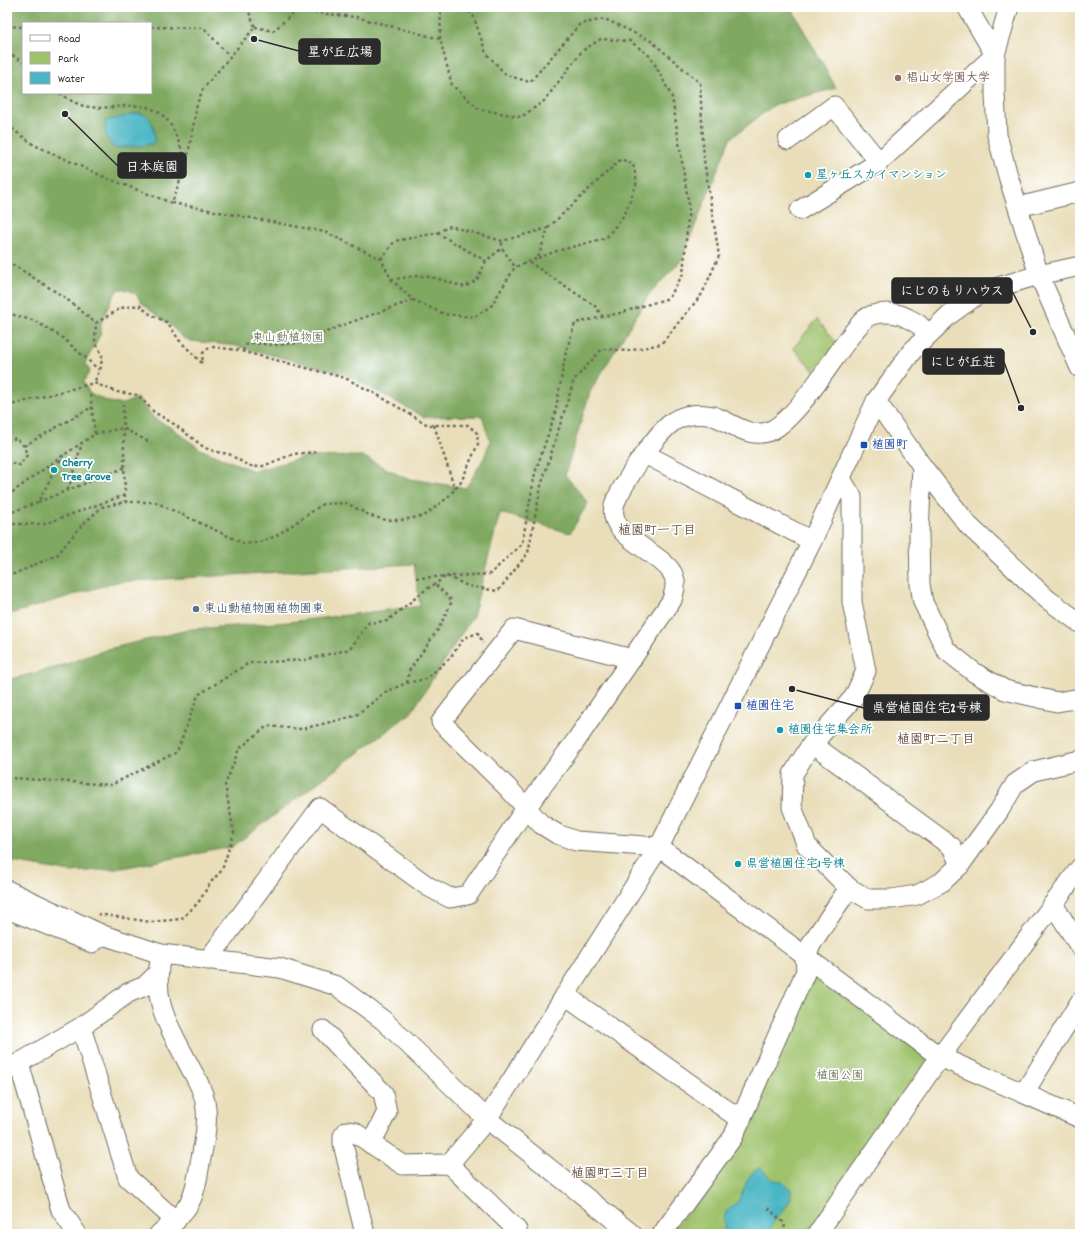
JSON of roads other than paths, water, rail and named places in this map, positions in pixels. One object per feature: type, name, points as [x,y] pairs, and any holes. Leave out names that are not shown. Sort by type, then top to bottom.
[{"type":"street","points":[[967,7],[995,55]]},
{"type":"street","points":[[1009,7],[995,55],[997,135],[1039,275],[1080,368]]},
{"type":"street","points":[[800,210],[879,162],[995,55]]},
{"type":"street","points":[[788,140],[834,106],[879,162]]},
{"type":"street","points":[[1018,207],[1080,192]]},
{"type":"street","points":[[449,1164],[487,1119],[659,847],[812,541],[876,401],[912,351],[949,315],[981,292],[1039,275],[1080,266]]},
{"type":"street","points":[[208,960],[320,808],[429,887],[450,898],[468,895],[526,808],[575,742],[672,600],[676,587],[674,576],[664,564],[636,544],[618,526],[613,514],[616,499],[660,433],[675,420],[694,414],[713,416],[751,433],[771,430],[790,417],[866,318],[886,312],[899,314],[921,325],[927,336]]},
{"type":"street","points":[[876,401],[922,466],[969,526],[1047,599],[1080,623]]},
{"type":"street","points":[[645,454],[812,541]]},
{"type":"street","points":[[922,466],[919,534],[920,584],[923,602],[946,650],[975,673],[1005,690],[1057,702],[1080,698]]},
{"type":"street","points":[[841,479],[852,497],[852,602],[866,671],[854,697],[812,744],[793,774],[792,807],[807,846],[848,888],[868,899],[917,895],[942,882],[960,865],[999,811],[1015,784],[1034,771],[1080,760]]},
{"type":"street","points":[[632,659],[514,629],[441,722],[541,824],[557,834],[576,841],[659,847],[940,1058],[1080,1118]]},
{"type":"street","points":[[812,744],[952,847],[960,865]]},
{"type":"street","points":[[816,1234],[940,1058],[1080,868]]},
{"type":"street","points":[[662,1234],[733,1137],[806,971],[806,958],[813,941],[848,888]]},
{"type":"street","points":[[7,890],[103,935],[161,954],[280,968],[337,986],[383,1020],[487,1119],[632,1234]]},
{"type":"street","points":[[1053,904],[1080,947]]},
{"type":"street","points":[[7,909],[92,943],[103,935]]},
{"type":"street","points":[[159,1234],[176,1221],[188,1208],[197,1184],[207,1124],[205,1102],[198,1081],[169,1027],[159,1001],[157,974],[161,954]]},
{"type":"street","points":[[77,1234],[61,1210],[13,1067],[81,1027],[128,993],[145,986],[157,974]]},
{"type":"street","points":[[565,995],[741,1120]]},
{"type":"street","points":[[1024,1093],[1080,1002]]},
{"type":"street","points":[[81,1027],[128,1178],[176,1221]]},
{"type":"street","points":[[323,1030],[383,1093],[386,1112],[371,1144]]},
{"type":"street","points":[[365,1234],[343,1144],[343,1136],[347,1131],[354,1132],[403,1165],[449,1164],[516,1230],[517,1234]]},
{"type":"water","points":[[139,113],[148,116],[152,123],[155,140],[154,143],[142,146],[114,148],[106,136],[105,121]]},
{"type":"water","points":[[761,1168],[771,1179],[782,1182],[791,1189],[789,1202],[774,1221],[769,1234],[725,1234],[724,1217],[726,1213],[738,1201],[753,1172]]},
{"type":"place","name":"星が丘広場","points":[[254,39]]},
{"type":"place","name":"椙山女学園大学","points":[[898,78]]},
{"type":"place","name":"日本庭園","points":[[65,114]]},
{"type":"place","name":"星ヶ丘スカイマンション","points":[[808,175]]},
{"type":"place","name":"にじのもりハウス","points":[[1033,332]]},
{"type":"place","name":"にじが丘荘","points":[[1021,408]]},
{"type":"place","name":"植園町","points":[[864,445]]},
{"type":"place","name":"Cherry Tree Grove","points":[[54,470]]},
{"type":"place","name":"東山動植物園植物園東","points":[[196,609]]},
{"type":"place","name":"県営植園住宅2号棟","points":[[792,689]]},
{"type":"place","name":"植園住宅","points":[[738,706]]},
{"type":"place","name":"植園住宅集会所","points":[[780,730]]},
{"type":"place","name":"県営植園住宅1号棟","points":[[738,864]]},
{"type":"district","name":"植園町一丁目","points":[[657,531]]},
{"type":"district","name":"植園町二丁目","points":[[936,740]]},
{"type":"district","name":"植園町三丁目","points":[[610,1174]]},
{"type":"park label","name":"東山動植物園","points":[[288,338]]},
{"type":"park label","name":"植園公園","points":[[840,1076]]}]
